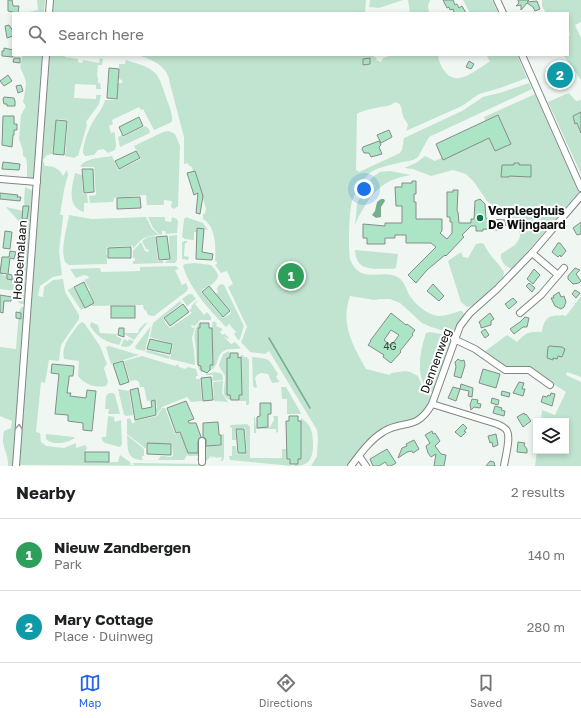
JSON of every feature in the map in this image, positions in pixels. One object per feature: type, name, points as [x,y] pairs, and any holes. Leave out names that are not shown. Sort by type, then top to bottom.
[{"type":"street","points":[[49,12],[50,0]]},
{"type":"street","points":[[497,0],[503,12]]},
{"type":"street","name":"Hobbemalaan","points":[[16,466],[46,56]]},
{"type":"street","points":[[522,56],[581,187]]},
{"type":"street","points":[[0,179],[37,182]]},
{"type":"street","name":"Dennenweg","points":[[352,466],[375,438],[384,431],[416,422],[425,414],[432,404],[460,326],[470,313],[497,289],[532,253],[581,196]]},
{"type":"street","points":[[532,253],[558,275]]},
{"type":"street","points":[[520,313],[541,295],[564,268]]},
{"type":"street","points":[[454,340],[475,349],[505,370],[530,370],[550,385]]},
{"type":"street","points":[[432,404],[497,424],[505,428],[508,435],[504,466]]},
{"type":"street","points":[[202,441],[202,462]]},
{"type":"street","points":[[359,456],[366,466]]},
{"type":"shaded area","points":[[37,0],[45,0],[44,12],[29,12],[38,10]]},
{"type":"shaded area","points":[[52,0],[366,0],[365,12],[51,12]]},
{"type":"shaded area","points":[[370,0],[403,0],[379,8],[369,7]]},
{"type":"shaded area","points":[[408,0],[430,0],[428,6],[429,12],[410,12]]},
{"type":"shaded area","points":[[463,0],[492,0],[498,12],[469,12]]},
{"type":"shaded area","points":[[542,0],[581,0],[581,22],[575,25],[581,38],[581,80],[564,56],[569,56],[569,12],[545,12],[542,6]]},
{"type":"shaded area","points":[[23,56],[42,56],[33,179],[27,178],[26,158],[23,156],[19,139],[21,115],[26,106],[23,102],[26,83],[21,68]]},
{"type":"shaded area","points":[[48,56],[64,56],[78,59],[78,62],[82,63],[83,60],[99,63],[100,58],[103,59],[102,65],[98,65],[97,77],[101,89],[96,89],[96,85],[75,84],[74,98],[96,99],[96,95],[101,95],[99,104],[86,122],[87,125],[78,156],[75,158],[65,156],[68,120],[56,119],[52,154],[47,155],[43,160],[45,166],[56,168],[63,176],[67,170],[68,175],[60,215],[63,215],[59,251],[62,275],[53,277],[40,286],[38,296],[43,297],[44,287],[53,280],[63,279],[65,292],[79,315],[79,319],[61,345],[59,361],[49,360],[45,383],[41,382],[36,432],[40,433],[41,442],[46,446],[64,448],[76,443],[76,448],[85,445],[87,448],[85,452],[85,463],[118,462],[120,455],[130,462],[131,465],[134,465],[133,463],[199,464],[200,466],[17,465]]},
{"type":"shaded area","points":[[140,56],[374,56],[377,58],[376,60],[381,62],[383,58],[390,56],[438,56],[444,71],[451,77],[459,78],[471,74],[490,61],[487,57],[488,56],[517,56],[527,78],[479,94],[462,106],[406,131],[408,125],[403,116],[401,106],[396,102],[388,106],[367,110],[357,114],[356,170],[359,172],[400,153],[404,138],[462,111],[483,97],[529,83],[532,89],[429,137],[418,157],[413,160],[390,165],[373,171],[364,179],[355,193],[351,206],[349,254],[350,259],[356,269],[366,274],[388,274],[399,278],[415,302],[431,314],[442,316],[462,311],[464,314],[461,322],[451,333],[422,323],[400,303],[390,299],[374,300],[350,296],[346,316],[347,326],[349,334],[366,369],[390,375],[391,373],[405,371],[410,372],[418,376],[423,388],[433,398],[420,418],[391,427],[351,461],[348,466],[311,466],[317,456],[317,430],[269,351],[265,354],[250,352],[241,342],[247,327],[228,287],[233,284],[227,271],[221,273],[215,265],[217,262],[215,261],[213,232],[207,222],[203,219],[203,214],[205,214],[206,209],[195,171],[193,171],[188,163],[184,164],[184,137],[169,78],[164,69],[153,61]]},
{"type":"shaded area","points":[[126,60],[150,69],[158,76],[171,110],[172,121],[154,130],[143,109],[141,110],[139,107],[112,120],[113,124],[109,126],[111,133],[114,132],[115,134],[115,150],[108,153],[104,149],[98,150],[94,155],[85,156],[83,149],[87,136],[92,123],[102,108],[105,100],[117,100],[118,83],[122,83],[122,80],[119,79],[119,64],[125,64]]},
{"type":"shaded area","points":[[569,93],[576,101],[581,100],[581,174],[548,102]]},
{"type":"shaded area","points":[[535,94],[579,193],[512,269],[507,267],[501,259],[501,254],[515,245],[520,236],[519,230],[515,224],[487,201],[474,182],[466,174],[453,170],[431,176],[413,169],[404,168],[416,163],[425,156],[435,161],[443,157],[487,125],[484,117]]},
{"type":"shaded area","points":[[145,126],[149,129],[150,133],[120,147],[118,137],[122,135],[123,137]]},
{"type":"shaded area","points":[[169,131],[175,134],[180,146],[178,206],[174,209],[171,207],[172,201],[164,200],[164,205],[147,205],[146,195],[114,198],[113,202],[90,203],[89,196],[96,195],[94,167],[80,166],[83,163],[91,159],[112,156],[118,170],[141,159],[134,146],[163,132]]},
{"type":"shaded area","points":[[390,171],[411,175],[391,181],[375,192],[358,217],[355,226],[357,204],[366,185],[380,172]]},
{"type":"shaded area","points":[[75,173],[82,175],[83,194],[87,194],[88,203],[84,203],[84,212],[78,209],[72,201]]},
{"type":"shaded area","points":[[25,187],[33,191],[25,304],[21,304],[14,298],[14,291],[0,289],[0,265],[2,266],[3,275],[14,278],[18,276],[22,232],[17,219],[6,207],[23,211],[25,209]]},
{"type":"shaded area","points":[[384,199],[385,201],[381,207],[381,217],[376,218],[372,215],[375,211],[377,202]]},
{"type":"shaded area","points":[[69,215],[92,219],[146,217],[152,229],[159,235],[144,238],[133,249],[133,246],[107,247],[107,264],[69,265],[65,262],[63,251]]},
{"type":"shaded area","points":[[148,217],[165,217],[165,221],[171,222],[172,217],[177,219],[177,233],[166,234],[165,231],[162,231],[162,234],[160,235],[153,228]]},
{"type":"shaded area","points":[[186,217],[203,223],[208,230],[197,228],[197,232],[194,232],[194,240],[185,239],[182,237],[184,219]]},
{"type":"shaded area","points":[[177,235],[177,260],[175,263],[165,263],[166,261],[170,260],[169,236]]},
{"type":"shaded area","points":[[155,236],[158,261],[163,261],[164,263],[133,264],[135,258],[133,258],[133,251],[141,242],[145,251],[148,252],[149,250],[146,249],[142,241],[148,237]]},
{"type":"shaded area","points":[[187,241],[187,243],[185,243],[184,256],[189,257],[188,260],[182,259],[182,242]]},
{"type":"shaded area","points":[[476,244],[484,244],[488,252],[504,272],[503,277],[476,305],[467,307],[461,302],[448,261],[461,252],[463,257],[468,258]]},
{"type":"shaded area","points":[[355,250],[398,254],[396,268],[373,269],[363,266],[359,263],[356,257]]},
{"type":"shaded area","points":[[195,263],[211,265],[218,274],[218,278],[201,292],[223,318],[230,314],[231,311],[216,294],[218,292],[218,286],[221,284],[224,285],[244,326],[240,339],[238,340],[234,334],[236,332],[229,324],[226,327],[214,314],[190,283],[183,266],[185,264]]},
{"type":"shaded area","points":[[176,266],[179,269],[175,270],[182,285],[186,283],[188,288],[187,291],[154,316],[148,315],[146,310],[144,310],[143,305],[92,306],[91,305],[95,303],[84,280],[89,278],[88,276],[84,275],[76,278],[70,269],[100,268],[101,272],[140,271],[140,267]]},
{"type":"shaded area","points":[[73,287],[85,308],[81,310],[68,290]]},
{"type":"shaded area","points":[[189,294],[192,294],[196,299],[187,306],[182,299]]},
{"type":"shaded area","points":[[581,296],[581,377],[567,372],[566,375],[581,382],[581,466],[535,466],[537,454],[569,454],[569,418],[541,418],[542,410],[555,415],[566,392],[533,371],[506,369],[484,352],[507,335],[517,342],[522,336],[528,333],[542,332],[546,319],[551,316],[566,316]]},
{"type":"shaded area","points":[[180,301],[182,303],[163,318],[170,328],[192,313],[189,310],[197,301],[195,304],[204,315],[207,312],[211,317],[211,320],[200,320],[195,326],[191,325],[192,328],[195,327],[192,338],[195,365],[170,359],[173,344],[150,337],[153,323]]},
{"type":"shaded area","points":[[22,307],[25,307],[13,466],[8,466],[3,437],[4,431],[11,428],[12,421],[0,416],[0,347],[16,349],[19,312]]},
{"type":"shaded area","points":[[214,321],[217,324],[216,326],[223,329],[220,332],[223,335],[226,333],[225,334],[229,338],[228,339],[223,336],[231,344],[235,342],[241,348],[224,351],[221,353],[214,368],[205,372],[209,365],[213,365],[212,325],[214,325],[212,323]]},
{"type":"shaded area","points":[[82,322],[100,346],[107,364],[104,368],[108,382],[106,386],[98,387],[87,384],[78,376],[79,361],[64,359],[63,354],[67,340]]},
{"type":"shaded area","points":[[91,322],[98,325],[100,333],[117,334],[116,336],[122,339],[119,345],[99,337],[90,326]]},
{"type":"shaded area","points":[[148,322],[134,340],[123,333],[138,333],[139,329]]},
{"type":"shaded area","points":[[200,322],[201,328],[197,328],[198,365],[201,366],[201,370],[204,372],[201,372],[197,364],[195,331]]},
{"type":"shaded area","points":[[151,326],[145,351],[136,349],[135,347]]},
{"type":"shaded area","points":[[430,332],[452,336],[438,386],[434,394],[427,389],[423,382],[420,366],[420,357],[426,333]]},
{"type":"shaded area","points":[[124,339],[134,341],[131,345],[125,347],[121,346]]},
{"type":"shaded area","points":[[109,346],[139,355],[111,364],[106,347]]},
{"type":"shaded area","points":[[148,350],[170,356],[169,359],[145,352]]},
{"type":"shaded area","points":[[229,351],[230,358],[227,358],[227,395],[230,395],[230,400],[224,393],[225,376],[219,365],[223,354]]},
{"type":"shaded area","points":[[241,355],[247,357],[249,360],[248,405],[246,405],[246,401],[239,401],[239,395],[242,395]]},
{"type":"shaded area","points":[[142,356],[175,366],[178,364],[179,367],[185,369],[188,367],[196,369],[198,376],[196,376],[196,379],[200,379],[202,401],[191,402],[187,397],[162,407],[157,414],[156,400],[147,401],[144,387],[140,387],[139,382],[136,380],[130,381],[124,361]]},
{"type":"shaded area","points":[[252,357],[268,360],[278,374],[276,377],[280,382],[272,383],[268,374],[261,373],[255,378],[257,387],[255,388],[253,386]]},
{"type":"shaded area","points":[[215,372],[222,374],[223,380],[212,381],[213,375],[206,375]]},
{"type":"shaded area","points":[[223,381],[222,393],[228,402],[214,401],[213,382]]},
{"type":"shaded area","points":[[281,387],[286,387],[301,413],[300,414],[287,414],[287,399],[282,399]]},
{"type":"shaded area","points":[[118,389],[129,391],[133,415],[124,415]]},
{"type":"shaded area","points":[[109,393],[113,393],[115,395],[120,414],[108,414],[109,409],[105,409],[106,396]]},
{"type":"shaded area","points":[[162,408],[165,408],[175,434],[180,433],[188,453],[200,453],[200,460],[196,460],[199,457],[197,456],[187,455],[184,460],[158,460],[161,456],[173,456],[172,444],[146,443],[145,448],[127,434],[127,419],[130,418],[132,423],[135,423],[134,421],[157,416]]},
{"type":"shaded area","points":[[108,416],[115,417],[115,422],[121,420],[122,444],[120,447],[105,443],[102,440],[102,437],[106,437]]},
{"type":"shaded area","points":[[273,416],[278,416],[278,432],[276,433],[276,429],[256,429],[256,433],[254,433],[254,417],[256,428],[270,427],[274,420]]},
{"type":"shaded area","points":[[301,418],[308,424],[311,431],[313,448],[310,460],[307,463],[304,465],[294,466],[294,464],[298,464],[298,459],[301,458]]},
{"type":"shaded area","points":[[247,424],[250,427],[250,458],[282,458],[282,449],[287,449],[287,459],[289,459],[291,466],[230,460],[229,456],[232,456],[232,446],[236,446],[237,454],[247,453],[245,428],[235,429],[236,440],[232,440],[232,428],[230,425]]},
{"type":"shaded area","points":[[46,434],[75,438],[56,443],[46,439]]},
{"type":"shaded area","points":[[224,434],[223,461],[220,461],[222,459],[221,457],[216,458],[214,456],[213,458],[211,456],[206,461],[203,460],[203,453],[206,452],[203,452],[204,439],[206,446],[221,446],[221,435]]},
{"type":"shaded area","points":[[127,435],[144,449],[144,456],[142,456],[142,459],[144,460],[138,460],[131,456],[128,450]]},
{"type":"building","points":[[8,0],[12,0],[13,6],[19,6],[18,12],[8,11]]},
{"type":"building","points":[[443,0],[453,0],[455,5],[457,4],[459,8],[462,6],[465,12],[454,12],[453,9],[450,10],[449,7],[447,8]]},
{"type":"building","points":[[518,0],[529,0],[527,2],[537,1],[540,9],[535,11],[533,7],[527,3],[521,10],[521,5],[516,6],[519,3]]},
{"type":"building","points":[[9,25],[12,30],[12,36],[7,38],[5,26]]},
{"type":"building","points":[[4,48],[12,50],[13,57],[2,56],[2,51],[4,51]]},
{"type":"building","points":[[14,58],[20,58],[20,63],[13,62]]},
{"type":"building","points":[[370,58],[370,64],[363,65],[363,59]]},
{"type":"building","points":[[469,61],[474,64],[471,69],[466,67]]},
{"type":"building","points":[[565,67],[569,72],[566,74],[568,76],[566,78],[567,80],[561,84],[553,81],[554,78],[552,75],[555,74],[554,72]]},
{"type":"building","points":[[109,68],[119,69],[117,99],[107,98]]},
{"type":"building","points":[[8,75],[12,81],[4,86],[0,81]]},
{"type":"building","points":[[21,85],[23,91],[18,93],[16,86]]},
{"type":"building","points":[[4,97],[14,98],[15,106],[7,106],[7,104],[4,104]]},
{"type":"building","points":[[581,112],[581,133],[577,123],[575,124],[573,116]]},
{"type":"building","points":[[498,115],[511,144],[495,151],[489,138],[443,160],[436,144]]},
{"type":"building","points":[[3,116],[14,116],[14,124],[17,124],[17,130],[14,130],[12,147],[2,145]]},
{"type":"building","points":[[139,117],[143,126],[123,136],[119,127]]},
{"type":"building","points":[[56,120],[67,121],[64,155],[53,154]]},
{"type":"building","points":[[389,130],[392,137],[381,143],[377,135]]},
{"type":"building","points":[[379,141],[381,145],[379,147],[382,154],[371,157],[369,153],[364,153],[362,149],[363,147]]},
{"type":"building","points":[[136,151],[140,158],[119,169],[115,161]]},
{"type":"building","points":[[3,162],[20,164],[19,170],[2,169]]},
{"type":"building","points":[[514,163],[519,163],[519,165],[531,165],[531,177],[501,177],[502,165],[514,165]]},
{"type":"building","points":[[82,169],[93,169],[94,192],[84,193]]},
{"type":"building","points":[[195,171],[203,196],[200,214],[196,213],[198,193],[194,195],[187,173]]},
{"type":"building","name":"Verpleeghuis De Wijngaard","points":[[412,181],[416,181],[416,194],[414,194],[414,202],[416,202],[416,219],[442,219],[442,231],[440,233],[447,239],[452,233],[452,222],[450,222],[450,217],[447,217],[447,192],[453,192],[453,190],[458,190],[457,211],[459,223],[471,223],[471,219],[474,219],[475,201],[480,199],[485,204],[486,219],[505,220],[506,225],[501,230],[483,229],[483,231],[476,231],[476,226],[471,226],[462,235],[464,237],[446,256],[445,255],[427,270],[416,283],[408,275],[436,247],[431,243],[406,243],[406,235],[395,235],[395,238],[385,238],[385,244],[367,244],[367,238],[363,238],[363,224],[385,226],[385,223],[402,223],[402,206],[396,206],[395,187],[402,187],[402,183],[412,183]]},
{"type":"building","points":[[0,193],[18,195],[17,197],[21,197],[20,201],[0,199]]},
{"type":"building","points":[[140,197],[141,208],[117,209],[117,198]]},
{"type":"building","points":[[23,206],[29,206],[27,219],[22,219]]},
{"type":"building","points":[[581,222],[581,234],[577,235],[573,228]]},
{"type":"building","points":[[197,228],[204,229],[202,252],[213,254],[212,260],[196,259]]},
{"type":"building","points":[[5,231],[12,232],[10,249],[3,248]]},
{"type":"building","points":[[167,236],[170,259],[159,260],[156,237]]},
{"type":"building","points":[[558,243],[560,243],[566,251],[561,257],[560,255],[558,257],[552,252]]},
{"type":"building","points":[[131,247],[131,258],[108,258],[108,248]]},
{"type":"building","points":[[10,251],[16,252],[14,259],[10,258],[8,274],[12,275],[12,280],[7,279],[7,274],[0,273],[2,257],[9,257]]},
{"type":"building","points":[[575,268],[580,270],[576,274],[581,281],[573,284],[568,279],[568,276]]},
{"type":"building","points":[[534,269],[540,275],[533,284],[527,279]]},
{"type":"building","points":[[84,282],[94,303],[85,308],[74,287]]},
{"type":"building","points":[[529,283],[535,288],[532,292],[526,286]]},
{"type":"building","points":[[433,284],[444,296],[439,301],[427,291]]},
{"type":"building","points":[[209,286],[230,311],[223,317],[202,292]]},
{"type":"building","points":[[575,290],[580,293],[576,298],[572,294]]},
{"type":"building","points":[[559,292],[561,297],[564,296],[566,302],[564,307],[561,309],[555,306],[551,298],[554,298],[553,296]]},
{"type":"building","points":[[0,295],[12,297],[11,301],[4,301],[3,313],[0,312]]},
{"type":"building","points":[[513,298],[517,302],[509,309],[505,304]]},
{"type":"building","points":[[183,304],[189,312],[170,326],[164,318]]},
{"type":"building","points":[[111,306],[135,306],[135,318],[111,318]]},
{"type":"building","points":[[16,312],[21,313],[21,319],[16,318]]},
{"type":"building","points":[[391,313],[415,330],[412,334],[413,335],[400,351],[401,352],[391,363],[383,357],[384,355],[368,345]],"holes":[[[391,330],[399,335],[391,346],[384,340]]]},
{"type":"building","points":[[490,313],[494,319],[491,321],[491,325],[481,328],[479,322]]},
{"type":"building","points":[[525,317],[529,318],[527,327],[523,327],[514,334],[510,329]]},
{"type":"building","points":[[200,323],[209,323],[209,328],[212,328],[213,365],[210,365],[210,370],[207,373],[201,370],[201,366],[198,365],[198,328],[200,328]]},
{"type":"building","points":[[119,328],[124,328],[124,337],[118,335]]},
{"type":"building","points":[[485,329],[489,335],[485,338],[481,332]]},
{"type":"building","points":[[150,339],[172,344],[170,354],[147,349]]},
{"type":"building","points":[[548,347],[562,347],[565,349],[562,357],[558,356],[557,359],[553,358],[553,360],[547,358]]},
{"type":"building","points":[[230,353],[238,353],[238,358],[241,357],[242,395],[239,395],[239,400],[231,400],[230,395],[227,395],[227,358],[230,358]]},
{"type":"building","points":[[458,359],[461,361],[464,360],[465,365],[461,378],[454,376],[456,367],[455,362]]},
{"type":"building","points":[[123,361],[129,382],[120,385],[113,364]]},
{"type":"building","points":[[52,364],[74,366],[73,376],[69,376],[67,393],[71,393],[70,396],[86,398],[87,390],[96,391],[92,431],[83,430],[83,423],[68,421],[68,415],[55,414],[59,374],[51,373]]},
{"type":"building","points":[[483,369],[500,374],[496,388],[479,383]]},
{"type":"building","points":[[211,377],[213,400],[203,401],[201,378]]},
{"type":"building","points":[[519,382],[524,383],[522,389],[525,389],[523,396],[513,393]]},
{"type":"building","points":[[461,384],[473,388],[472,397],[468,396],[469,391],[460,389]]},
{"type":"building","points":[[453,387],[460,389],[456,401],[448,398]]},
{"type":"building","points":[[138,388],[142,409],[152,407],[151,401],[155,400],[156,415],[135,420],[130,390]]},
{"type":"building","points":[[502,391],[510,393],[509,397],[501,395]]},
{"type":"building","points":[[551,393],[555,394],[552,406],[541,402],[543,396],[550,396]]},
{"type":"building","points":[[492,398],[499,400],[498,405],[491,403]]},
{"type":"building","points":[[472,399],[478,400],[477,403],[481,404],[480,408],[474,407],[471,410],[470,405]]},
{"type":"building","points":[[186,401],[194,419],[188,421],[189,423],[196,423],[201,437],[198,441],[198,453],[188,453],[180,432],[176,433],[167,408]]},
{"type":"building","points":[[260,403],[271,403],[271,414],[268,414],[268,427],[257,428],[257,417],[260,416]]},
{"type":"building","points":[[495,406],[502,408],[501,410],[505,411],[504,416],[493,413]]},
{"type":"building","points":[[524,413],[531,421],[523,427],[517,417]]},
{"type":"building","points":[[289,416],[298,416],[298,421],[301,421],[301,459],[298,459],[298,464],[290,464],[290,459],[287,459],[286,421],[289,421]]},
{"type":"building","points":[[218,422],[219,435],[221,435],[221,445],[206,446],[206,439],[203,437],[203,423]]},
{"type":"building","points":[[463,424],[467,428],[464,431],[466,432],[461,437],[455,432]]},
{"type":"building","points":[[236,429],[244,429],[246,453],[238,453]]},
{"type":"building","points":[[432,431],[440,441],[435,446],[441,454],[446,455],[444,466],[434,466],[436,454],[431,457],[428,453],[426,446],[430,443],[425,435]]},
{"type":"building","points":[[496,434],[498,445],[493,447],[488,436]]},
{"type":"building","points":[[414,440],[419,449],[413,453],[412,451],[407,452],[398,458],[402,448]]},
{"type":"building","points":[[518,442],[525,443],[524,445],[527,449],[527,453],[517,452]]},
{"type":"building","points":[[147,443],[171,444],[171,455],[147,454]]},
{"type":"building","points":[[387,449],[396,463],[388,466],[385,462],[379,466],[373,466],[370,459]]},
{"type":"building","points":[[85,452],[109,452],[109,462],[85,462]]},
{"type":"building","points":[[490,461],[494,462],[495,466],[486,466]]},
{"type":"waterway","points":[[269,338],[310,408]]},
{"type":"place","name":"Mary Cottage","points":[[560,75]]},
{"type":"place","name":"Verpleeghuis De Wijngaard","points":[[480,218]]},
{"type":"place","name":"Nieuw Zandbergen","points":[[291,276]]}]
